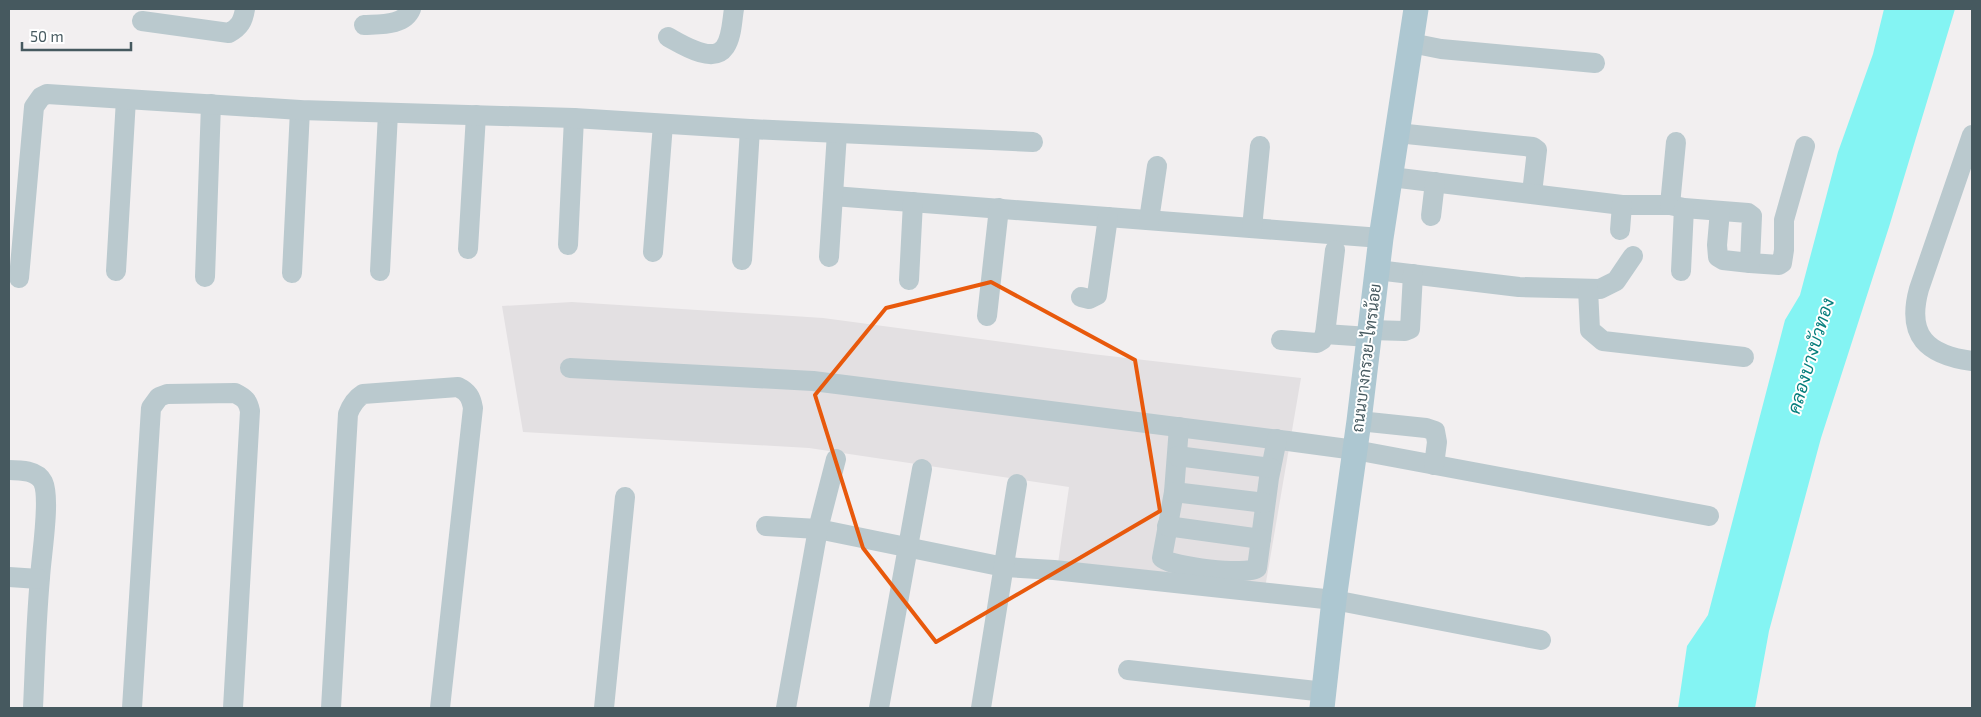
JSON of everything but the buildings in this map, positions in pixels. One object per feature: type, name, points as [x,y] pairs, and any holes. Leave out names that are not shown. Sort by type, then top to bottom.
[{"type":"main road","name":"ถนนบางกรวย-ไทรน้อย","points":[[1323,700],[1334,600],[1359,421],[1381,238],[1416,9]]},
{"type":"street","points":[[142,21],[229,32],[237,28],[242,22],[245,9]]},
{"type":"street","points":[[364,25],[395,22],[408,15],[411,9]]},
{"type":"street","points":[[668,37],[692,50],[704,54],[719,52],[725,48],[730,37],[734,9]]},
{"type":"street","points":[[1411,43],[1441,49],[1595,63]]},
{"type":"street","points":[[19,278],[34,107],[41,97],[48,94],[300,110],[574,118],[750,129],[1033,142]]},
{"type":"street","points":[[116,271],[126,99]]},
{"type":"street","points":[[205,277],[211,104]]},
{"type":"street","points":[[292,273],[300,110]]},
{"type":"street","points":[[380,271],[388,113]]},
{"type":"street","points":[[468,250],[476,115]]},
{"type":"street","points":[[568,245],[574,118]]},
{"type":"street","points":[[653,252],[663,124]]},
{"type":"street","points":[[742,260],[750,129]]},
{"type":"street","points":[[829,257],[837,133]]},
{"type":"street","points":[[1398,133],[1533,146],[1537,150],[1532,193]]},
{"type":"street","points":[[1972,135],[1919,289],[1915,313],[1921,336],[1926,344],[1937,352],[1958,359],[1972,361]]},
{"type":"street","points":[[1676,142],[1681,271]]},
{"type":"street","points":[[1252,228],[1260,146]]},
{"type":"street","points":[[1720,210],[1717,245],[1718,257],[1723,260],[1750,263],[1779,265],[1782,263],[1784,220],[1805,146]]},
{"type":"street","points":[[1149,220],[1157,166]]},
{"type":"street","points":[[1391,177],[1622,205],[1677,206],[1748,213],[1752,216],[1750,263]]},
{"type":"street","points":[[1431,216],[1435,182]]},
{"type":"street","points":[[833,196],[1381,238]]},
{"type":"street","points":[[909,280],[913,202]]},
{"type":"street","points":[[1620,230],[1622,205]]},
{"type":"street","points":[[987,316],[999,208]]},
{"type":"street","points":[[1081,297],[1090,298],[1097,295],[1108,217]]},
{"type":"street","points":[[1281,340],[1317,343],[1322,340],[1325,334],[1335,250]]},
{"type":"street","points":[[1377,270],[1519,287],[1600,289],[1616,281],[1633,256]]},
{"type":"street","points":[[1325,334],[1370,334],[1410,329],[1413,274]]},
{"type":"street","points":[[1588,289],[1590,330],[1603,341],[1744,358]]},
{"type":"street","points":[[570,368],[813,381],[1277,439],[1355,450],[1709,516]]},
{"type":"street","points":[[331,708],[348,414],[350,408],[358,397],[363,394],[458,387],[466,391],[470,397],[472,408],[440,708]]},
{"type":"street","points":[[132,708],[151,408],[159,397],[167,394],[235,393],[244,397],[250,411],[233,708]]},
{"type":"street","points":[[1359,421],[1426,428],[1435,431],[1437,442],[1434,465]]},
{"type":"street","points":[[1179,427],[1174,492],[1162,553],[1163,559],[1172,563],[1201,568],[1254,570],[1257,568],[1265,503],[1277,439]]},
{"type":"street","points":[[1177,456],[1271,468]]},
{"type":"street","points":[[786,708],[818,529],[836,459]]},
{"type":"street","points":[[879,708],[922,469]]},
{"type":"street","points":[[9,470],[25,470],[36,474],[42,480],[46,495],[33,708]]},
{"type":"street","points":[[980,708],[1016,484]]},
{"type":"street","points":[[1174,492],[1265,503]]},
{"type":"street","points":[[604,708],[626,497]]},
{"type":"street","points":[[766,526],[818,529],[1004,567],[1054,570],[1334,600],[1541,640]]},
{"type":"street","points":[[1167,526],[1261,539]]},
{"type":"street","points":[[9,576],[40,579]]},
{"type":"street","points":[[1128,670],[1323,700]]},
{"type":"highlighted area","points":[[991,282],[1135,360],[1160,511],[936,642],[863,548],[815,395],[886,308]]},
{"type":"shaded area","points":[[572,302],[823,318],[1092,354],[1301,378],[1264,594],[1056,577],[1069,487],[809,448],[523,432],[502,306]]},
{"type":"water","name":"คลองบางบัวทอง","points":[[1884,9],[1955,9],[1889,227],[1821,438],[1769,631],[1755,708],[1678,708],[1687,646],[1708,615],[1785,320],[1800,295],[1838,152],[1873,54]]}]
